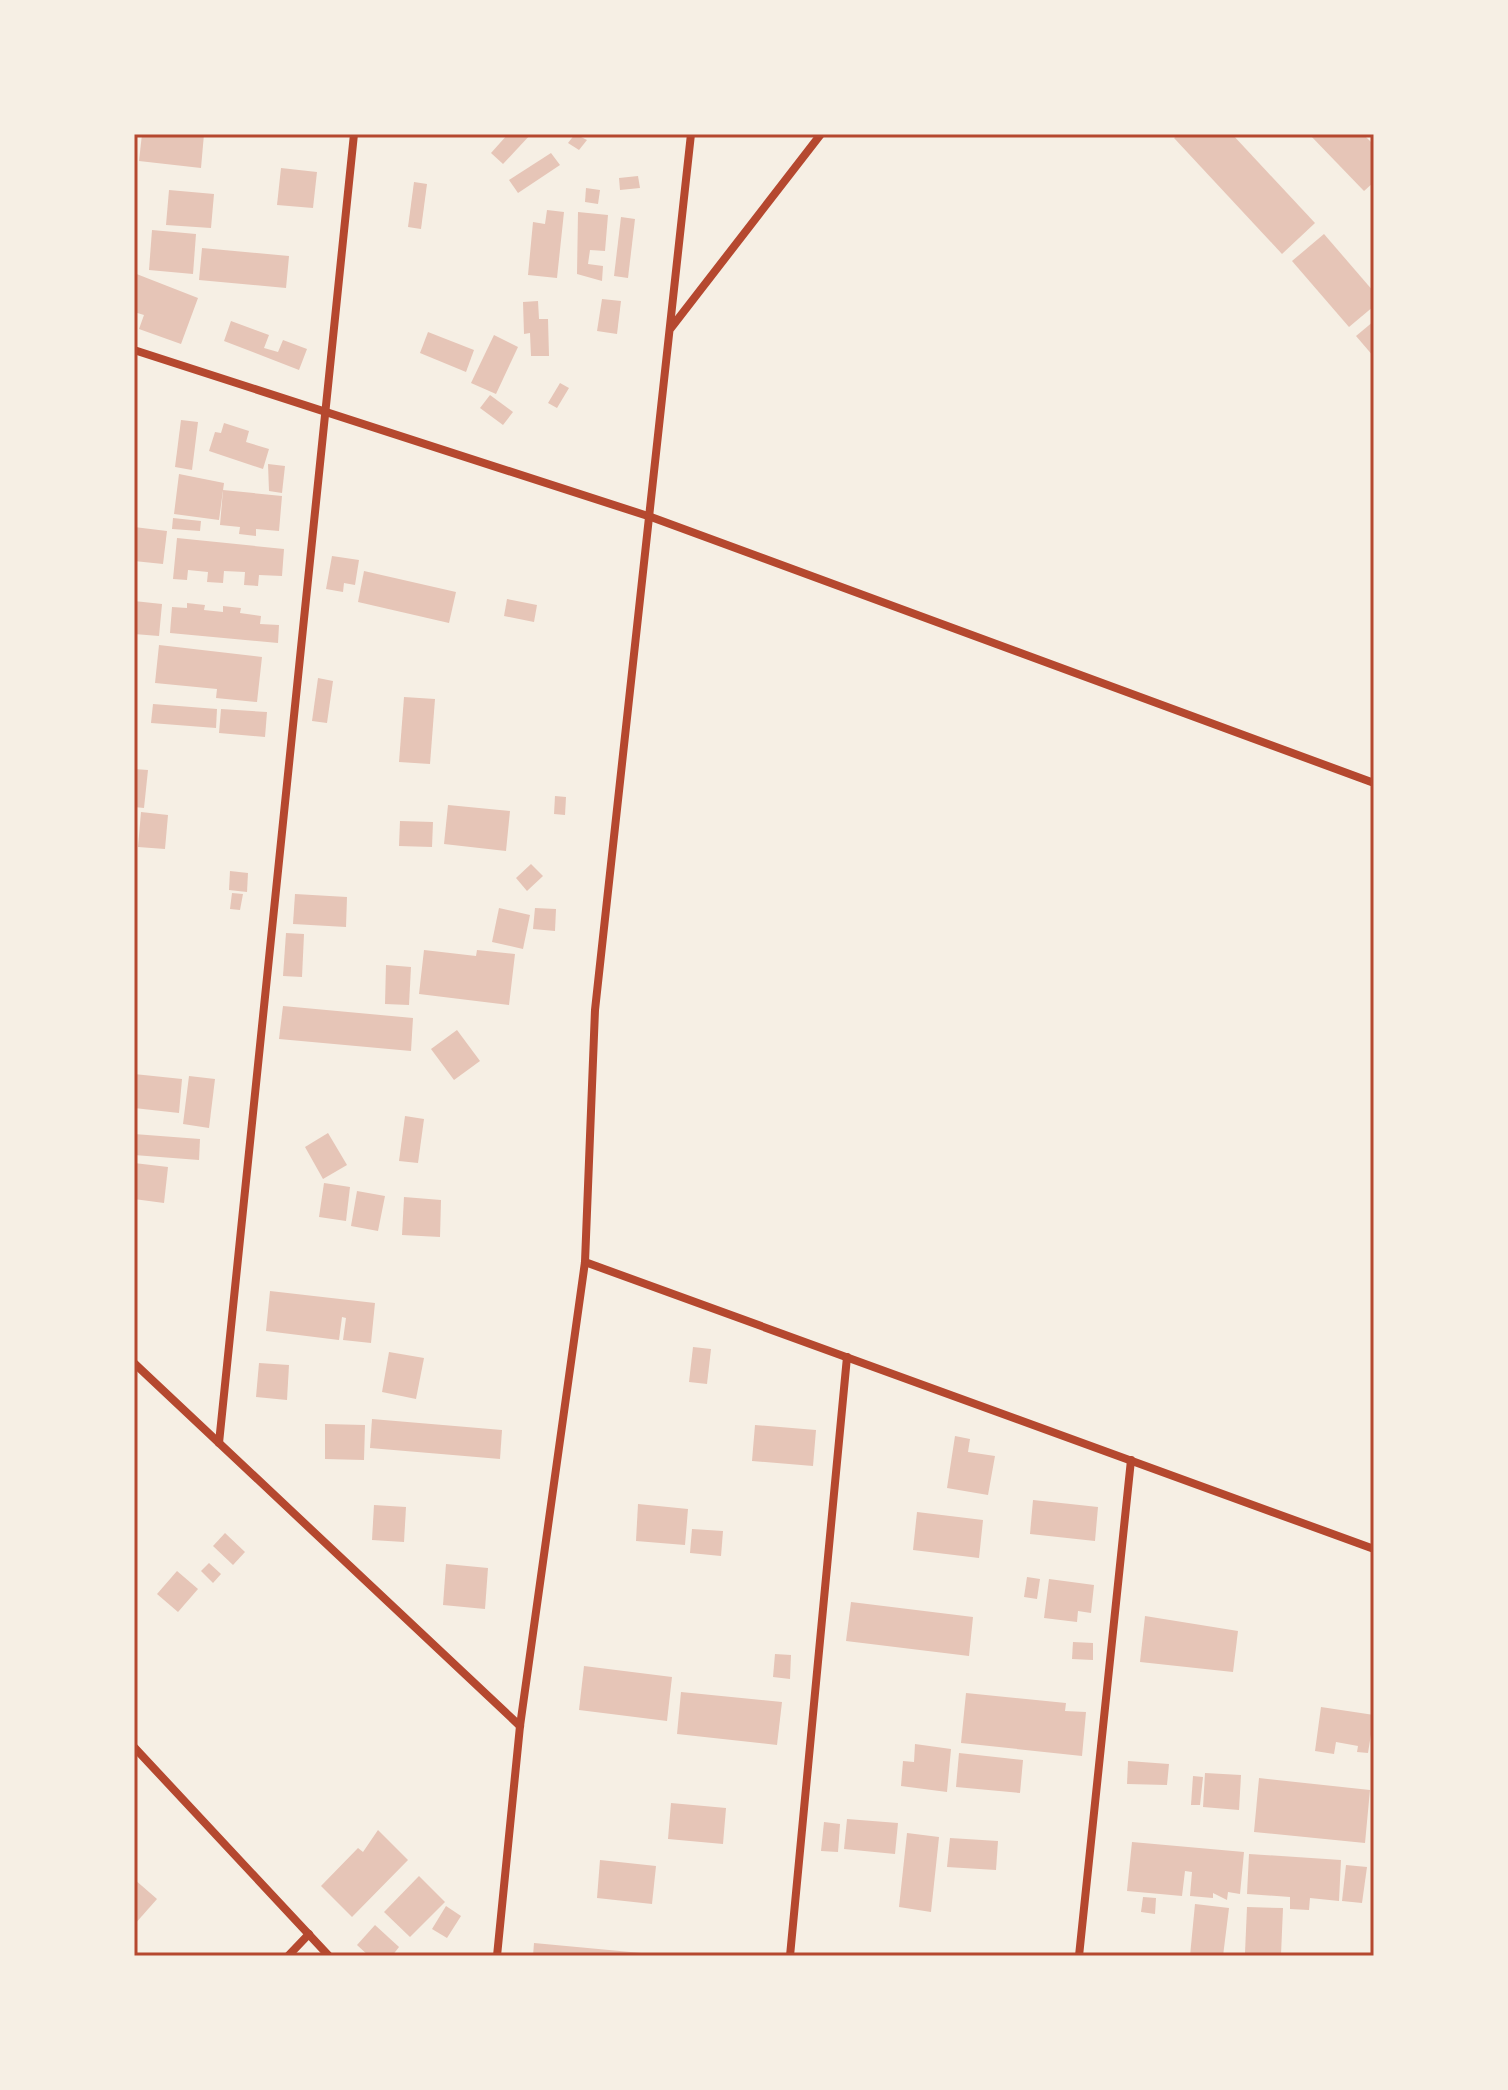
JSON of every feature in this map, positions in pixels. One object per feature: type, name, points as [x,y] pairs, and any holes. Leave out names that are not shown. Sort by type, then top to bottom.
[{"type":"street","points":[[219,1443],[328,411],[354,134]]},
{"type":"street","points":[[497,1956],[520,1726],[585,1262],[595,1010],[691,134]]},
{"type":"street","points":[[670,328],[821,134]]},
{"type":"street","points":[[134,350],[651,517],[1374,783]]},
{"type":"street","points":[[585,1262],[1374,1549]]},
{"type":"street","points":[[790,1956],[847,1357]]},
{"type":"street","points":[[134,1363],[520,1726]]},
{"type":"street","points":[[1079,1956],[1131,1460]]},
{"type":"street","points":[[134,1747],[329,1956]]},
{"type":"street","points":[[288,1956],[309,1934]]},
{"type":"building","points":[[142,134],[204,134],[201,168],[139,161]]},
{"type":"building","points":[[508,134],[531,134],[503,164],[491,153]]},
{"type":"building","points":[[575,134],[587,140],[579,150],[568,143]]},
{"type":"building","points":[[1179,134],[1232,134],[1315,223],[1282,254],[1174,138]]},
{"type":"building","points":[[1309,134],[1363,134],[1374,145],[1374,182],[1364,191]]},
{"type":"building","points":[[551,153],[560,165],[518,193],[509,180]]},
{"type":"building","points":[[281,168],[317,172],[313,208],[277,205]]},
{"type":"building","points":[[638,176],[640,188],[620,190],[619,178]]},
{"type":"building","points":[[414,182],[427,184],[421,229],[408,227]]},
{"type":"building","points":[[586,188],[600,190],[598,204],[585,202]]},
{"type":"building","points":[[169,190],[214,194],[211,228],[166,225]]},
{"type":"building","points":[[547,210],[564,212],[557,278],[528,275],[533,222],[545,224]]},
{"type":"building","points":[[578,212],[608,215],[605,251],[590,250],[588,264],[603,266],[602,281],[577,274]]},
{"type":"building","points":[[621,217],[635,219],[628,278],[614,276]]},
{"type":"building","points":[[152,230],[196,234],[193,274],[149,270]]},
{"type":"building","points":[[1324,234],[1374,292],[1374,306],[1349,327],[1292,261]]},
{"type":"building","points":[[202,248],[289,256],[286,288],[199,280]]},
{"type":"building","points":[[134,273],[198,298],[181,344],[139,329],[144,315],[134,312]]},
{"type":"building","points":[[602,299],[621,301],[617,334],[597,331]]},
{"type":"building","points":[[538,301],[539,319],[548,319],[549,356],[531,356],[530,333],[524,334],[523,302]]},
{"type":"building","points":[[231,321],[269,335],[264,348],[278,352],[283,340],[307,349],[299,370],[224,341]]},
{"type":"building","points":[[1374,321],[1374,357],[1356,336]]},
{"type":"building","points":[[428,332],[474,350],[466,372],[420,353]]},
{"type":"building","points":[[494,335],[518,347],[496,394],[471,383]]},
{"type":"building","points":[[560,383],[569,388],[557,408],[548,403]]},
{"type":"building","points":[[490,395],[513,412],[503,425],[480,408]]},
{"type":"building","points":[[181,420],[198,422],[192,470],[175,467]]},
{"type":"building","points":[[224,423],[249,431],[246,442],[269,449],[263,469],[209,451],[215,432],[221,433]]},
{"type":"building","points":[[268,464],[285,466],[282,493],[269,491]]},
{"type":"building","points":[[179,474],[224,483],[219,520],[174,514]]},
{"type":"building","points":[[223,490],[282,496],[279,531],[256,529],[256,536],[239,534],[240,527],[220,525]]},
{"type":"building","points":[[173,518],[201,521],[200,531],[172,529]]},
{"type":"building","points":[[134,527],[167,531],[163,564],[134,561]]},
{"type":"building","points":[[177,538],[284,549],[282,576],[259,575],[258,586],[244,585],[245,572],[224,571],[223,583],[207,582],[208,572],[188,570],[187,580],[173,579]]},
{"type":"building","points":[[332,556],[359,560],[355,585],[344,583],[343,592],[326,589]]},
{"type":"building","points":[[364,571],[456,592],[449,623],[358,602]]},
{"type":"building","points":[[507,599],[537,605],[534,622],[504,616]]},
{"type":"building","points":[[134,601],[162,604],[159,636],[134,634]]},
{"type":"building","points":[[187,603],[205,605],[204,610],[223,612],[223,606],[241,608],[240,613],[261,616],[260,624],[279,625],[278,643],[170,633],[172,607],[187,608]]},
{"type":"building","points":[[159,645],[262,657],[257,702],[216,698],[217,689],[155,683]]},
{"type":"building","points":[[318,678],[333,681],[327,723],[312,721]]},
{"type":"building","points":[[404,697],[435,699],[430,764],[399,762]]},
{"type":"building","points":[[153,704],[217,709],[216,728],[151,723]]},
{"type":"building","points":[[221,709],[267,712],[265,737],[219,733]]},
{"type":"building","points":[[134,769],[148,770],[144,808],[134,807]]},
{"type":"building","points":[[555,796],[566,797],[565,815],[554,814]]},
{"type":"building","points":[[448,805],[510,811],[506,851],[444,844]]},
{"type":"building","points":[[141,812],[168,815],[165,849],[138,847]]},
{"type":"building","points":[[400,821],[433,822],[432,847],[399,846]]},
{"type":"building","points":[[531,864],[543,876],[527,891],[516,878]]},
{"type":"building","points":[[230,871],[248,873],[247,892],[229,890]]},
{"type":"building","points":[[232,893],[243,894],[240,910],[230,909]]},
{"type":"building","points":[[295,894],[347,897],[346,927],[293,924]]},
{"type":"building","points":[[499,908],[530,915],[523,949],[492,942]]},
{"type":"building","points":[[535,908],[556,909],[555,931],[533,929]]},
{"type":"building","points":[[286,933],[304,934],[302,977],[283,976]]},
{"type":"building","points":[[424,950],[476,956],[477,950],[515,954],[509,1005],[419,994]]},
{"type":"building","points":[[386,965],[411,967],[409,1005],[385,1004]]},
{"type":"building","points":[[283,1006],[413,1018],[411,1051],[279,1039]]},
{"type":"building","points":[[457,1030],[480,1061],[454,1080],[431,1049]]},
{"type":"building","points":[[134,1074],[182,1079],[179,1113],[134,1108]]},
{"type":"building","points":[[189,1076],[215,1079],[209,1128],[183,1124]]},
{"type":"building","points":[[405,1116],[424,1119],[418,1163],[399,1161]]},
{"type":"building","points":[[328,1133],[347,1165],[323,1179],[305,1147]]},
{"type":"building","points":[[134,1134],[200,1139],[199,1160],[134,1155]]},
{"type":"building","points":[[134,1163],[168,1167],[164,1203],[134,1199]]},
{"type":"building","points":[[324,1183],[350,1187],[346,1221],[319,1217]]},
{"type":"building","points":[[357,1191],[385,1196],[378,1231],[351,1226]]},
{"type":"building","points":[[404,1197],[441,1200],[440,1237],[402,1235]]},
{"type":"building","points":[[270,1291],[375,1303],[371,1343],[343,1340],[346,1318],[342,1317],[339,1340],[266,1331]]},
{"type":"building","points":[[693,1347],[711,1349],[707,1384],[689,1382]]},
{"type":"building","points":[[389,1352],[424,1358],[416,1399],[382,1392]]},
{"type":"building","points":[[259,1363],[289,1365],[287,1400],[256,1397]]},
{"type":"building","points":[[372,1419],[502,1430],[500,1459],[370,1448]]},
{"type":"building","points":[[325,1424],[365,1425],[364,1460],[325,1459]]},
{"type":"building","points":[[755,1425],[816,1430],[813,1466],[752,1461]]},
{"type":"building","points":[[955,1436],[970,1439],[968,1452],[995,1456],[988,1495],[947,1488]]},
{"type":"building","points":[[1033,1500],[1098,1507],[1095,1541],[1030,1534]]},
{"type":"building","points":[[638,1504],[688,1509],[685,1545],[636,1541]]},
{"type":"building","points":[[374,1505],[406,1507],[404,1542],[372,1540]]},
{"type":"building","points":[[917,1512],[983,1520],[979,1558],[913,1550]]},
{"type":"building","points":[[692,1529],[723,1531],[721,1556],[690,1553]]},
{"type":"building","points":[[225,1533],[245,1552],[233,1565],[213,1546]]},
{"type":"building","points":[[209,1563],[221,1574],[213,1583],[201,1571]]},
{"type":"building","points":[[446,1564],[488,1568],[485,1609],[443,1605]]},
{"type":"building","points":[[177,1571],[198,1589],[178,1612],[157,1594]]},
{"type":"building","points":[[1027,1577],[1040,1579],[1037,1599],[1024,1597]]},
{"type":"building","points":[[1049,1579],[1094,1585],[1091,1613],[1078,1611],[1077,1622],[1044,1618]]},
{"type":"building","points":[[851,1602],[973,1617],[969,1656],[846,1641]]},
{"type":"building","points":[[1145,1616],[1238,1631],[1233,1672],[1140,1662]]},
{"type":"building","points":[[1073,1642],[1093,1643],[1093,1660],[1072,1659]]},
{"type":"building","points":[[775,1654],[791,1655],[790,1679],[773,1677]]},
{"type":"building","points":[[584,1666],[672,1677],[667,1721],[579,1710]]},
{"type":"building","points":[[681,1692],[782,1702],[777,1745],[677,1734]]},
{"type":"building","points":[[966,1693],[1066,1703],[1065,1711],[1086,1712],[1082,1756],[961,1743]]},
{"type":"building","points":[[1321,1707],[1374,1715],[1368,1753],[1357,1752],[1358,1746],[1336,1742],[1334,1754],[1315,1751]]},
{"type":"building","points":[[915,1744],[951,1749],[947,1792],[901,1786],[903,1761],[914,1762]]},
{"type":"building","points":[[959,1753],[1023,1760],[1020,1793],[956,1787]]},
{"type":"building","points":[[1128,1761],[1169,1764],[1167,1785],[1127,1784]]},
{"type":"building","points":[[1205,1773],[1241,1775],[1239,1810],[1203,1807]]},
{"type":"building","points":[[1193,1776],[1203,1777],[1200,1805],[1191,1805]]},
{"type":"building","points":[[1259,1778],[1370,1790],[1365,1843],[1254,1832]]},
{"type":"building","points":[[671,1803],[726,1808],[723,1844],[668,1839]]},
{"type":"building","points":[[847,1819],[898,1823],[895,1854],[844,1849]]},
{"type":"building","points":[[824,1822],[840,1824],[838,1852],[821,1851]]},
{"type":"building","points":[[378,1830],[408,1860],[352,1917],[321,1886],[358,1848],[363,1852]]},
{"type":"building","points":[[907,1833],[939,1837],[931,1912],[899,1907]]},
{"type":"building","points":[[950,1838],[998,1841],[996,1870],[947,1867]]},
{"type":"building","points":[[1132,1842],[1244,1852],[1240,1894],[1228,1892],[1227,1900],[1213,1893],[1213,1898],[1190,1896],[1192,1872],[1185,1871],[1182,1896],[1127,1891]]},
{"type":"building","points":[[1249,1854],[1341,1860],[1339,1901],[1310,1898],[1309,1910],[1290,1909],[1290,1897],[1247,1894]]},
{"type":"building","points":[[600,1860],[656,1866],[652,1904],[597,1898]]},
{"type":"building","points":[[1346,1865],[1367,1867],[1362,1903],[1342,1901]]},
{"type":"building","points":[[419,1876],[445,1902],[410,1937],[384,1912]]},
{"type":"building","points":[[134,1879],[157,1899],[134,1925]]},
{"type":"building","points":[[1143,1897],[1156,1898],[1155,1914],[1141,1912]]},
{"type":"building","points":[[1195,1904],[1229,1908],[1223,1956],[1190,1956]]},
{"type":"building","points":[[446,1906],[461,1916],[447,1938],[432,1929]]},
{"type":"building","points":[[1247,1907],[1283,1908],[1281,1955],[1245,1953]]},
{"type":"building","points":[[375,1925],[399,1947],[392,1956],[369,1956],[357,1945]]},
{"type":"building","points":[[534,1943],[652,1954],[652,1956],[533,1956]]}]
